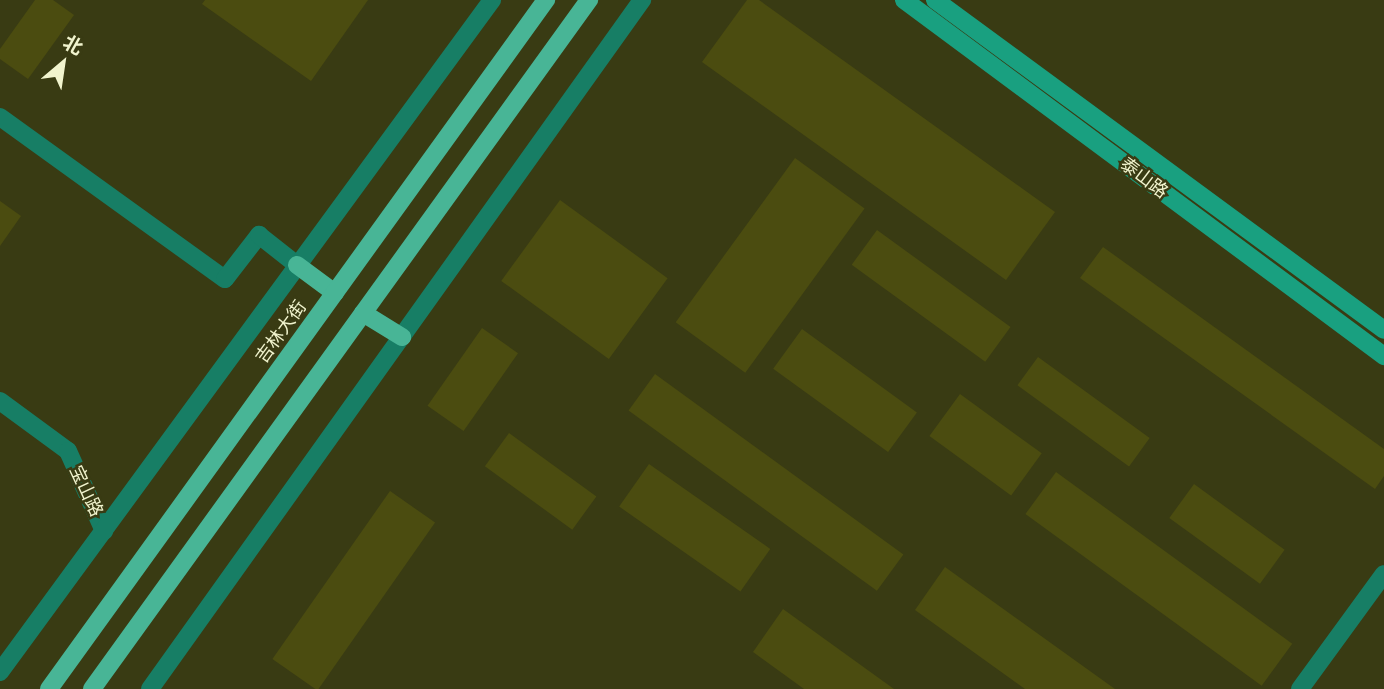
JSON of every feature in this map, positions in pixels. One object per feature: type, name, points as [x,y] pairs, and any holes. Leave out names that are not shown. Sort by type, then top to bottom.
[{"type":"main road","name":"吉林大街","points":[[49,689],[546,0]]},
{"type":"main road","points":[[92,689],[589,0]]},
{"type":"main road","name":"泰山路","points":[[904,0],[1384,356]]},
{"type":"main road","name":"泰山路","points":[[935,0],[1384,330]]},
{"type":"main road","points":[[297,265],[335,293]]},
{"type":"main road","points":[[363,313],[402,337]]},
{"type":"street","name":"吉林大街","points":[[0,672],[492,0]]},
{"type":"street","points":[[150,689],[642,0]]},
{"type":"street","points":[[0,117],[225,279],[259,235],[297,265]]},
{"type":"street","name":"宝山路","points":[[0,401],[68,451],[104,531]]},
{"type":"street","points":[[1300,689],[1384,574]]},
{"type":"building","points":[[35,0],[53,0],[74,15],[28,79],[0,59],[0,49]]},
{"type":"building","points":[[205,0],[368,0],[311,81],[202,4]]},
{"type":"building","points":[[747,0],[759,0],[1055,212],[1006,280],[702,62]]},
{"type":"building","points":[[795,158],[865,209],[745,373],[676,322]]},
{"type":"building","points":[[560,200],[668,278],[609,359],[501,281]]},
{"type":"building","points":[[0,201],[21,216],[0,246]]},
{"type":"building","points":[[877,230],[1010,327],[985,362],[852,265]]},
{"type":"building","points":[[1103,247],[1384,449],[1384,476],[1375,489],[1080,278]]},
{"type":"building","points":[[482,328],[518,353],[464,431],[428,406]]},
{"type":"building","points":[[802,329],[917,412],[888,452],[773,369]]},
{"type":"building","points":[[1038,357],[1150,438],[1129,466],[1017,385]]},
{"type":"building","points":[[655,374],[903,554],[877,591],[629,410]]},
{"type":"building","points":[[960,394],[1042,453],[1011,495],[929,436]]},
{"type":"building","points":[[509,433],[596,496],[572,530],[485,466]]},
{"type":"building","points":[[649,464],[770,549],[740,591],[619,507]]},
{"type":"building","points":[[1056,472],[1292,644],[1262,686],[1025,514]]},
{"type":"building","points":[[1194,484],[1285,550],[1260,584],[1169,518]]},
{"type":"building","points":[[390,491],[435,523],[319,689],[272,659]]},
{"type":"building","points":[[945,567],[1115,689],[1025,689],[915,610]]},
{"type":"building","points":[[783,609],[894,689],[804,689],[753,652]]}]
